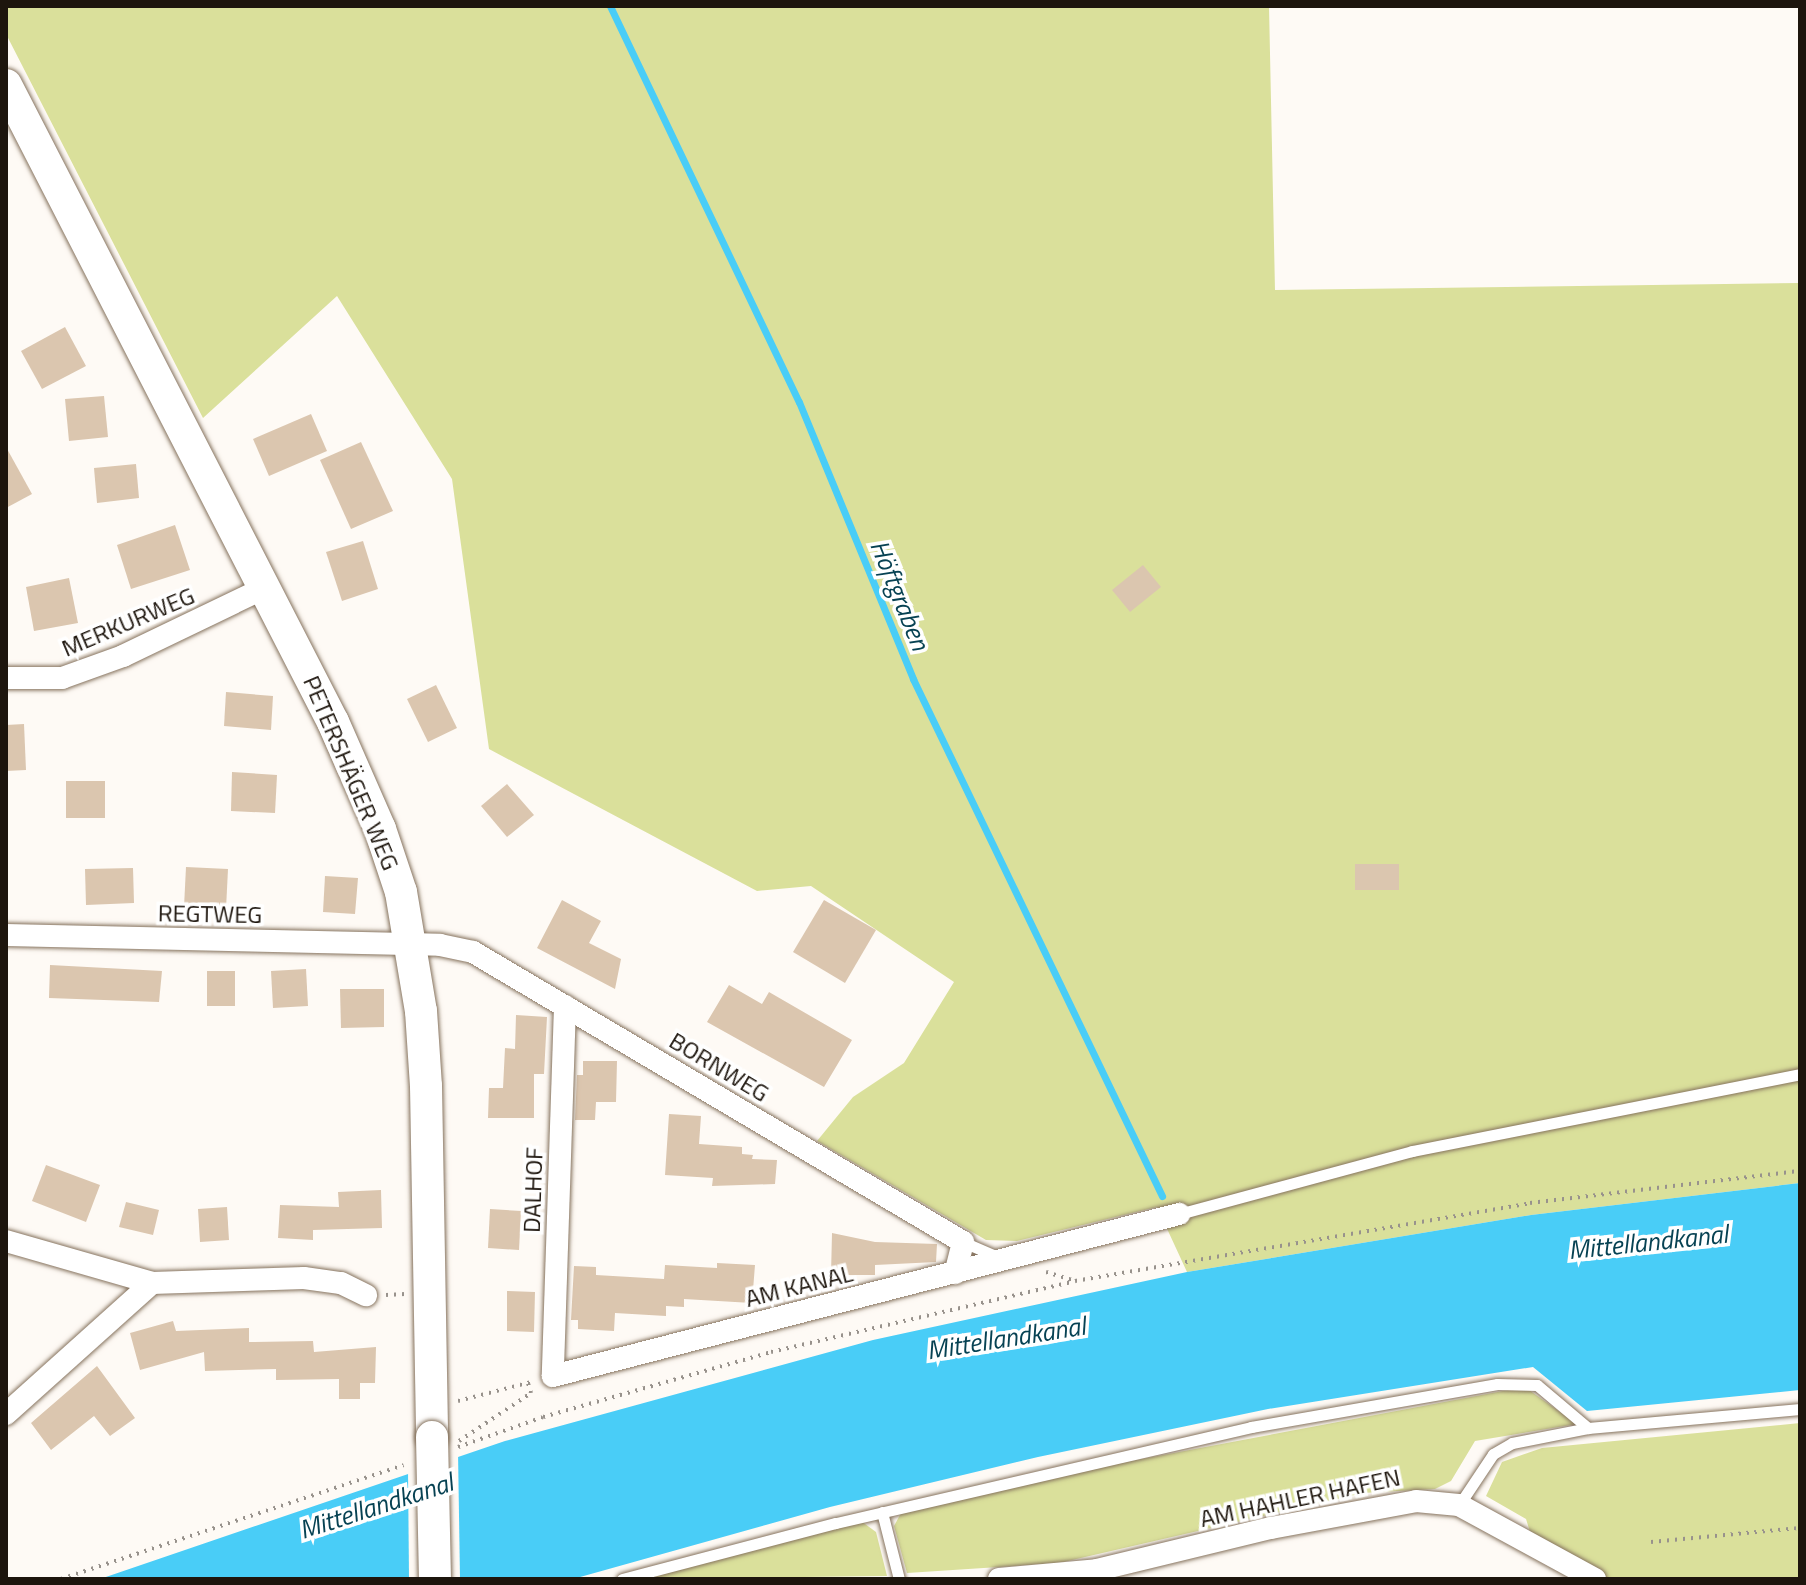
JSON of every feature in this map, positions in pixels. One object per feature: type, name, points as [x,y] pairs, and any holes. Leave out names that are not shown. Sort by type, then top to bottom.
[{"type":"street","name":"PETERSHÄGER WEG","points":[[7,88],[264,588],[380,829],[412,945],[426,1086],[431,1404],[446,1443],[435,1579]]},
{"type":"street","name":"MERKURWEG","points":[[6,678],[62,678],[123,656],[264,588]]},
{"type":"street","name":"REGTWEG","points":[[6,935],[412,945]]},
{"type":"street","name":"BORNWEG","points":[[412,945],[473,952],[963,1242]]},
{"type":"street","name":"DALHOF","points":[[553,1376],[565,1006]]},
{"type":"street","name":"AM KANAL","points":[[553,1376],[1179,1214]]},
{"type":"street","points":[[6,1241],[152,1283],[304,1278],[341,1283],[366,1295]]},
{"type":"street","points":[[955,1273],[963,1242]]},
{"type":"street","points":[[6,1414],[152,1283]]},
{"type":"street","name":"AM HAHLER HAFEN","points":[[999,1579],[1097,1570],[1355,1510],[1416,1501],[1459,1505],[1595,1579]]},
{"type":"lane","points":[[1179,1214],[1412,1151],[1800,1074]]},
{"type":"lane","points":[[963,1242],[1003,1260]]},
{"type":"lane","points":[[622,1579],[882,1512],[1251,1427],[1497,1384],[1537,1385],[1588,1428]]},
{"type":"lane","points":[[1459,1505],[1493,1454],[1512,1443],[1588,1428],[1800,1409]]},
{"type":"lane","points":[[882,1512],[899,1579]]},
{"type":"path","points":[[446,1443],[771,1352],[1075,1281],[1530,1203],[1800,1171]]},
{"type":"path","points":[[366,1295],[427,1294]]},
{"type":"path","points":[[431,1404],[553,1376]]},
{"type":"path","points":[[446,1443],[531,1393],[528,1383]]},
{"type":"path","points":[[61,1579],[411,1463]]},
{"type":"path","points":[[1651,1542],[1800,1528]]},
{"type":"green space","points":[[6,6],[1269,6],[1275,290],[1800,283],[1800,1183],[1531,1215],[1187,1272],[1157,1207],[1017,1241],[986,1240],[817,1141],[853,1097],[904,1063],[954,982],[811,886],[757,891],[489,749],[452,479],[337,296],[203,418],[6,34]]},
{"type":"green space","points":[[1508,1390],[1529,1390],[1577,1424],[1475,1441],[1451,1481],[1435,1489],[1363,1493],[1059,1563],[907,1573],[894,1526],[901,1513],[1099,1467]]},
{"type":"green space","points":[[1800,1423],[1800,1579],[1602,1579],[1532,1538],[1526,1519],[1486,1496],[1502,1462],[1542,1448]]},
{"type":"green space","points":[[861,1521],[876,1532],[887,1576],[637,1579]]},
{"type":"water","name":"Mittellandkanal","points":[[1800,1183],[1800,1390],[1587,1411],[1533,1367],[1268,1409],[1038,1457],[830,1507],[573,1579],[100,1579],[505,1441],[873,1340],[1187,1272],[1531,1215]]},
{"type":"pier","points":[[458,1452],[460,1579],[409,1579],[408,1469]]},
{"type":"building","points":[[65,327],[86,366],[42,389],[21,351]]},
{"type":"building","points":[[104,396],[108,437],[69,441],[65,399]]},
{"type":"building","points":[[311,414],[327,451],[269,476],[253,439]]},
{"type":"building","points":[[361,442],[393,511],[351,529],[320,460]]},
{"type":"building","points":[[6,447],[32,494],[6,508]]},
{"type":"building","points":[[136,464],[139,498],[97,503],[94,468]]},
{"type":"building","points":[[175,525],[190,570],[131,589],[117,545]]},
{"type":"building","points":[[363,541],[378,589],[342,601],[326,552]]},
{"type":"building","points":[[1143,565],[1161,587],[1130,612],[1112,590]]},
{"type":"building","points":[[69,578],[78,623],[34,631],[26,587]]},
{"type":"building","points":[[436,685],[457,728],[428,742],[407,699]]},
{"type":"building","points":[[226,692],[273,696],[271,730],[224,726]]},
{"type":"building","points":[[24,724],[26,770],[6,771],[6,725]]},
{"type":"building","points":[[232,772],[277,775],[275,813],[231,811]]},
{"type":"building","points":[[66,781],[105,781],[105,818],[66,818]]},
{"type":"building","points":[[507,784],[534,815],[507,837],[481,806]]},
{"type":"building","points":[[1355,864],[1399,864],[1399,890],[1355,890]]},
{"type":"building","points":[[186,867],[228,869],[226,909],[184,907]]},
{"type":"building","points":[[133,868],[134,903],[86,905],[85,869]]},
{"type":"building","points":[[325,876],[358,878],[355,914],[323,912]]},
{"type":"building","points":[[562,900],[601,921],[589,943],[621,959],[615,989],[537,948]]},
{"type":"building","points":[[824,900],[876,930],[845,983],[793,952]]},
{"type":"building","points":[[50,965],[162,971],[159,1002],[49,998]]},
{"type":"building","points":[[306,969],[308,1006],[273,1008],[271,971]]},
{"type":"building","points":[[207,971],[235,971],[235,1006],[207,1006]]},
{"type":"building","points":[[729,985],[762,1004],[769,992],[852,1040],[824,1087],[707,1022]]},
{"type":"building","points":[[340,989],[384,989],[384,1027],[341,1028]]},
{"type":"building","points":[[516,1015],[547,1017],[544,1074],[534,1074],[534,1118],[488,1118],[489,1088],[503,1088],[505,1048],[515,1049]]},
{"type":"building","points":[[583,1061],[617,1061],[616,1102],[596,1102],[595,1120],[575,1120],[577,1075],[583,1075]]},
{"type":"building","points":[[669,1114],[701,1116],[699,1144],[742,1147],[742,1154],[753,1155],[752,1159],[777,1160],[775,1184],[712,1186],[713,1178],[665,1175]]},
{"type":"building","points":[[46,1165],[100,1185],[86,1222],[32,1201]]},
{"type":"building","points":[[381,1190],[382,1228],[313,1230],[313,1240],[278,1238],[280,1205],[339,1207],[338,1192]]},
{"type":"building","points":[[126,1202],[159,1210],[153,1235],[119,1227]]},
{"type":"building","points":[[227,1207],[229,1240],[200,1242],[198,1209]]},
{"type":"building","points":[[490,1209],[521,1211],[519,1250],[488,1248]]},
{"type":"building","points":[[832,1233],[875,1242],[937,1244],[936,1262],[875,1265],[875,1275],[831,1275]]},
{"type":"building","points":[[717,1263],[755,1265],[752,1303],[684,1299],[684,1307],[666,1306],[666,1316],[615,1313],[614,1331],[578,1329],[578,1320],[571,1320],[574,1266],[596,1267],[596,1275],[664,1279],[665,1265],[717,1268]]},
{"type":"building","points":[[507,1291],[535,1292],[534,1332],[507,1331]]},
{"type":"building","points":[[173,1321],[176,1331],[249,1328],[249,1342],[313,1341],[314,1352],[376,1347],[375,1383],[360,1383],[360,1399],[339,1399],[339,1379],[276,1380],[276,1369],[205,1371],[204,1352],[140,1370],[130,1333]]},
{"type":"building","points":[[97,1366],[135,1418],[110,1436],[94,1416],[51,1450],[31,1423]]},
{"type":"waterway","name":"Höftgraben","points":[[610,6],[799,402],[913,679],[1162,1196]]}]
